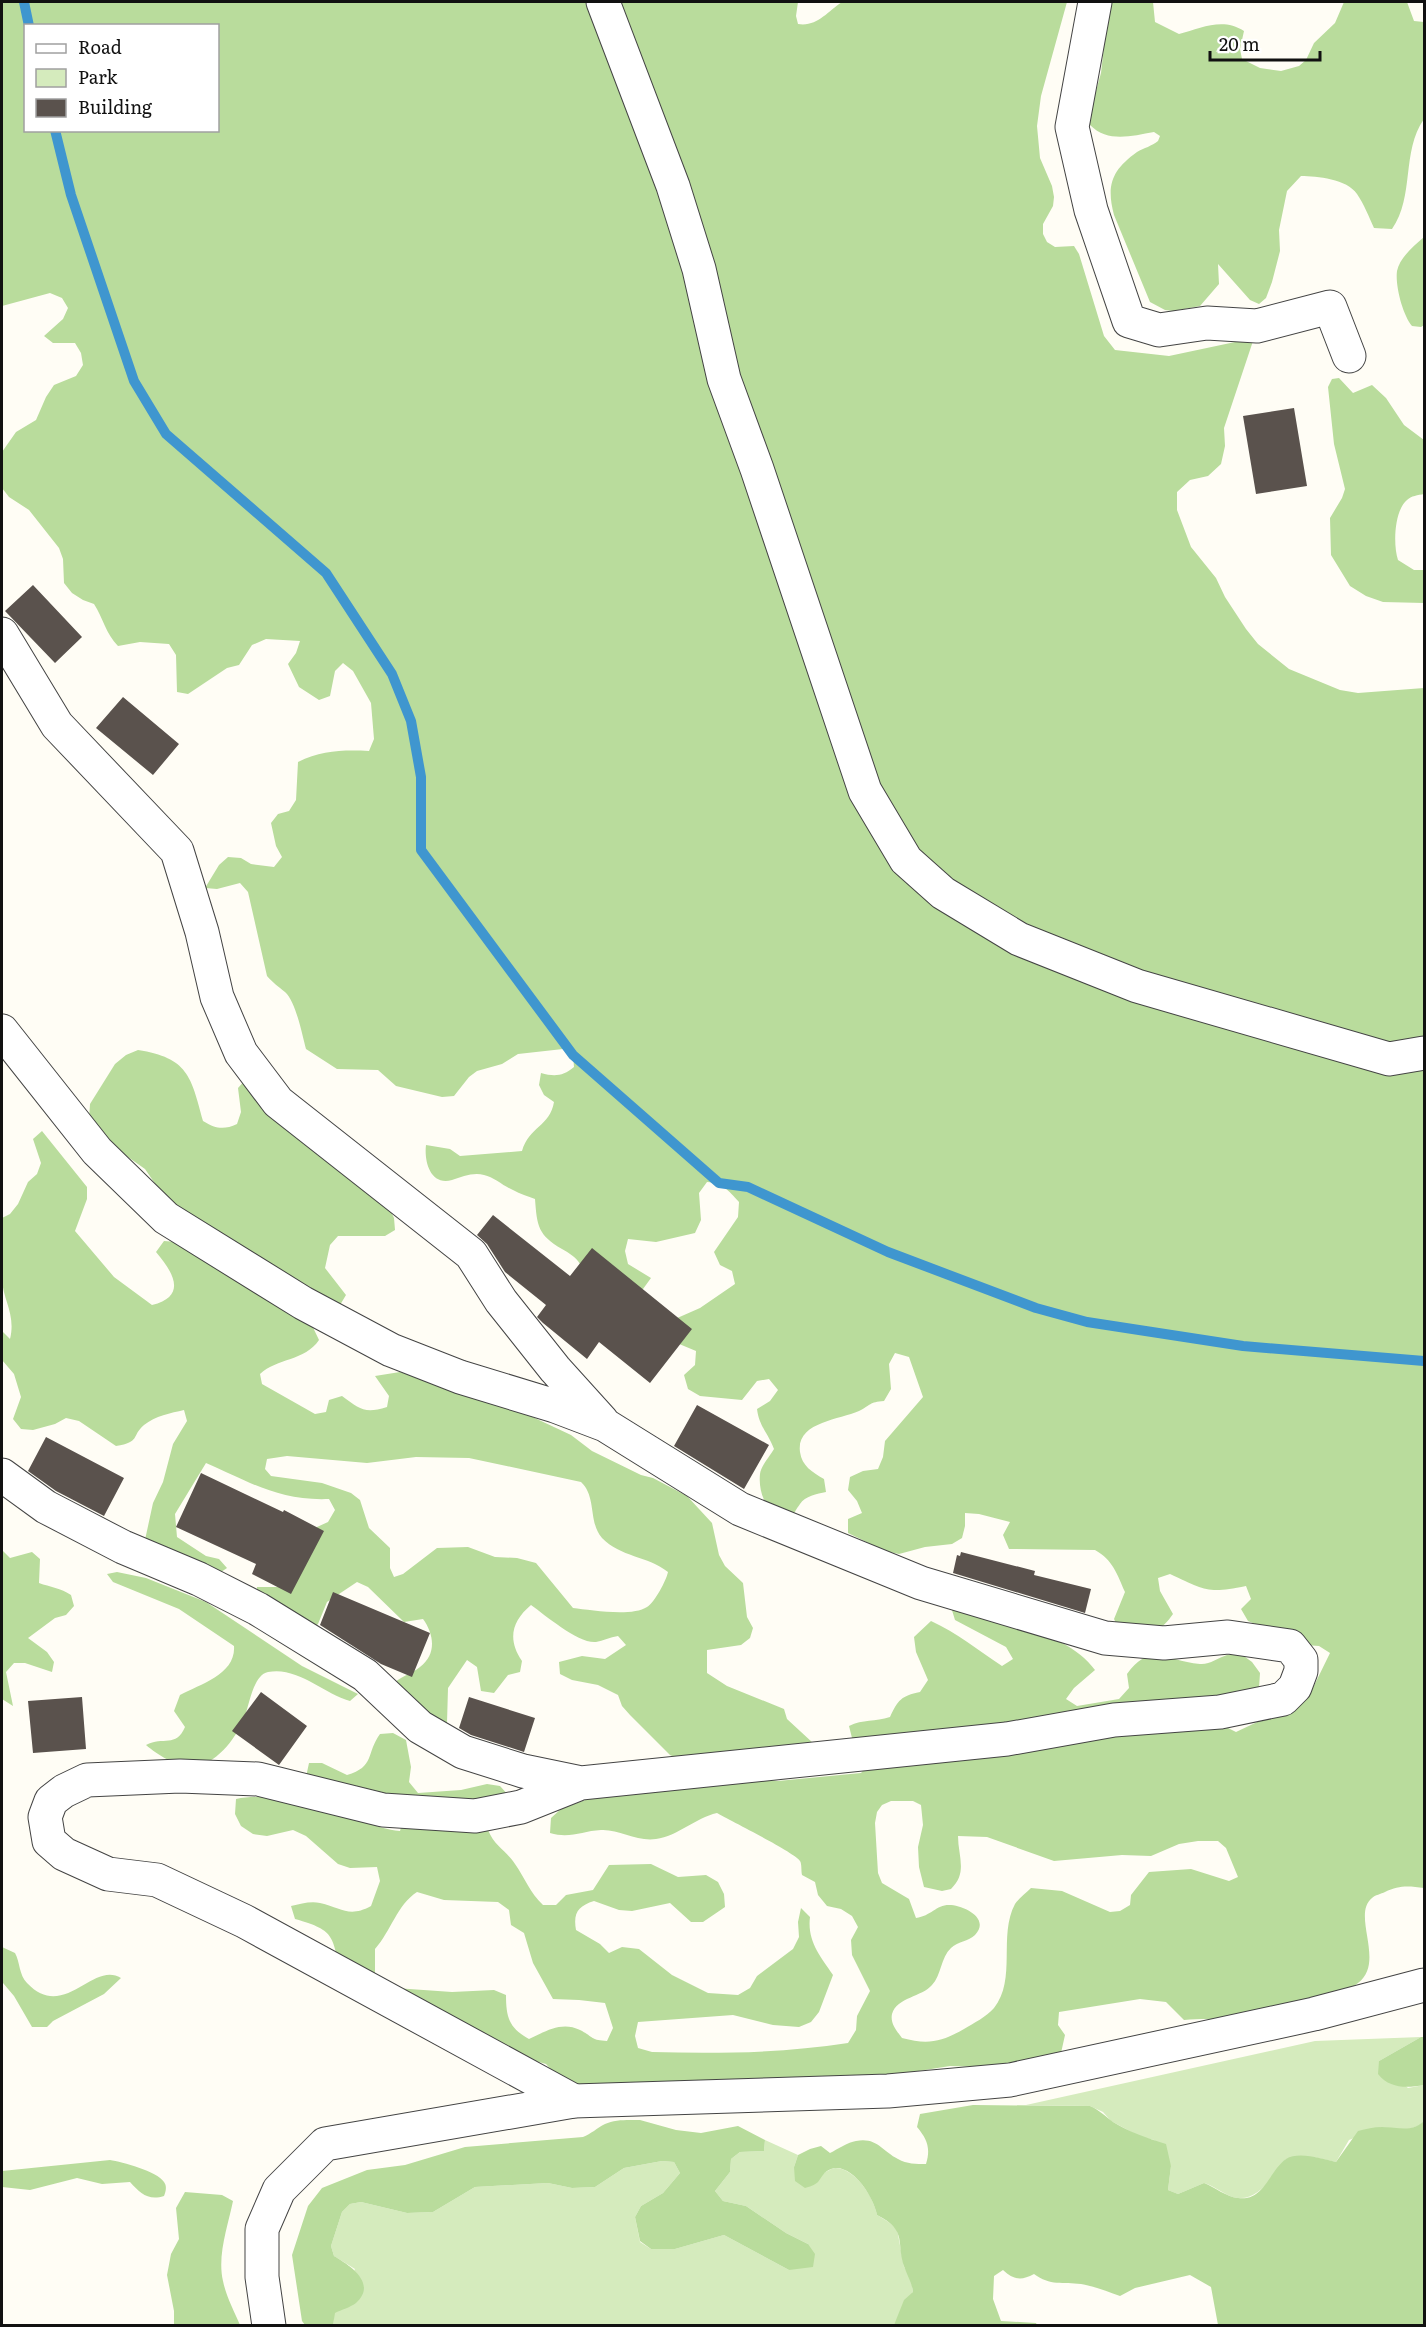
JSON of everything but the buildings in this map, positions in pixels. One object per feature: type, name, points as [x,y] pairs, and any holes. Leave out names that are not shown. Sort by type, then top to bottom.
[{"type":"street","points":[[603,2],[673,186],[699,269],[724,379],[757,469],[865,791],[906,860],[943,893],[1019,939],[1137,986],[1389,1059],[1425,1053]]},
{"type":"street","points":[[1095,2],[1072,127],[1091,210],[1129,321],[1159,330],[1207,323],[1257,326],[1329,308],[1349,356]]},
{"type":"street","points":[[2,634],[57,725],[177,851],[202,932],[217,997],[241,1053],[278,1102],[471,1254],[501,1301],[555,1369],[605,1425]]},
{"type":"street","points":[[2,1031],[98,1151],[166,1218],[303,1303],[391,1350],[460,1377],[555,1406],[605,1425],[740,1509],[921,1583],[1105,1638],[1164,1643],[1228,1637],[1290,1646],[1301,1660],[1301,1671],[1295,1687],[1283,1699],[1220,1713],[1114,1720],[1007,1739],[581,1783],[521,1807],[475,1816],[383,1810],[258,1779],[180,1776],[87,1780],[64,1791],[51,1801],[45,1817],[49,1841],[64,1854],[108,1874],[157,1880],[244,1921],[574,2101]]},
{"type":"street","points":[[2,1475],[46,1507],[123,1547],[199,1579],[258,1609],[365,1675],[420,1727],[463,1752],[523,1771],[581,1783]]},
{"type":"street","points":[[269,2325],[262,2277],[262,2229],[279,2190],[325,2144],[574,2101],[888,2091],[1010,2080],[1314,2014],[1425,1985]]},
{"type":"green space","points":[[2,2],[798,2],[796,16],[798,24],[805,24],[822,18],[842,2],[1067,2],[1041,96],[1037,126],[1040,158],[1052,186],[1054,197],[1053,206],[1043,224],[1043,234],[1047,242],[1055,247],[1074,246],[1079,254],[1104,336],[1115,350],[1169,356],[1254,338],[1224,428],[1225,446],[1221,464],[1208,476],[1190,480],[1177,492],[1177,510],[1191,547],[1216,578],[1225,597],[1258,644],[1289,669],[1340,690],[1358,693],[1424,688],[1424,1888],[1400,1887],[1373,1897],[1367,1906],[1365,1916],[1369,1963],[1366,1974],[1358,1983],[1347,1990],[1315,2002],[1278,2011],[1224,2019],[1184,2020],[1166,2002],[1140,1999],[1059,2012],[1058,2025],[1065,2035],[1061,2053],[1036,2063],[984,2067],[950,2066],[825,2086],[582,2087],[556,2075],[546,2064],[532,2060],[395,1988],[452,1992],[494,1990],[506,1995],[510,2021],[517,2031],[529,2039],[554,2028],[567,2026],[580,2030],[595,2039],[607,2041],[613,2028],[605,2003],[553,1999],[533,1963],[524,1933],[511,1925],[509,1910],[498,1902],[444,1900],[417,1892],[404,1904],[375,1949],[375,1975],[342,1976],[334,1944],[326,1932],[319,1927],[295,1919],[291,1906],[306,1903],[320,1903],[351,1912],[371,1906],[380,1881],[377,1867],[350,1868],[338,1864],[306,1836],[293,1830],[267,1836],[253,1834],[241,1826],[235,1814],[236,1799],[272,1797],[297,1800],[333,1809],[382,1828],[400,1831],[404,1817],[306,1777],[309,1763],[322,1763],[347,1775],[356,1772],[366,1764],[380,1734],[393,1733],[406,1740],[411,1767],[409,1782],[418,1793],[461,1790],[487,1784],[500,1786],[510,1797],[488,1830],[494,1841],[512,1859],[543,1905],[556,1905],[566,1895],[593,1890],[609,1865],[651,1864],[678,1877],[706,1875],[718,1882],[724,1894],[725,1907],[703,1922],[691,1922],[670,1903],[632,1911],[619,1910],[594,1901],[584,1905],[576,1915],[576,1930],[600,1944],[609,1953],[622,1947],[639,1949],[672,1975],[708,1993],[738,1995],[750,1988],[757,1976],[793,1949],[799,1937],[798,1922],[801,1908],[810,1917],[810,1934],[819,1955],[833,1975],[819,2012],[811,2022],[799,2027],[773,2025],[733,2015],[638,2022],[635,2036],[638,2048],[652,2052],[726,2053],[800,2049],[848,2043],[856,2030],[857,2016],[870,1991],[852,1955],[851,1940],[858,1927],[852,1916],[841,1909],[827,1906],[818,1895],[815,1882],[802,1875],[801,1862],[796,1857],[717,1813],[656,1839],[635,1837],[608,1830],[557,1835],[550,1833],[551,1818],[561,1809],[604,1793],[728,1776],[778,1781],[861,1773],[870,1763],[853,1742],[849,1726],[890,1717],[901,1700],[908,1695],[920,1692],[928,1680],[916,1652],[914,1637],[931,1621],[959,1636],[1002,1666],[1013,1659],[1006,1647],[955,1620],[951,1607],[1009,1622],[1049,1636],[1083,1657],[1095,1670],[1074,1688],[1066,1699],[1077,1706],[1119,1699],[1129,1688],[1127,1674],[1144,1658],[1160,1656],[1203,1664],[1227,1655],[1241,1654],[1252,1662],[1260,1673],[1259,1688],[1212,1720],[1236,1732],[1308,1698],[1330,1653],[1319,1646],[1305,1645],[1248,1621],[1241,1609],[1251,1599],[1246,1586],[1223,1590],[1206,1589],[1170,1574],[1158,1578],[1160,1591],[1173,1614],[1167,1622],[1150,1633],[1120,1632],[1114,1619],[1125,1592],[1114,1568],[1106,1558],[1095,1550],[1009,1549],[1003,1535],[1010,1522],[979,1514],[965,1513],[962,1538],[952,1544],[925,1547],[899,1554],[885,1551],[848,1533],[848,1519],[862,1513],[857,1501],[848,1490],[850,1477],[863,1471],[878,1469],[883,1457],[885,1441],[923,1397],[909,1357],[895,1353],[889,1364],[891,1389],[884,1401],[873,1403],[859,1411],[820,1424],[805,1434],[801,1442],[801,1457],[808,1468],[824,1479],[826,1492],[805,1499],[790,1517],[783,1520],[768,1507],[760,1488],[762,1468],[774,1449],[757,1409],[770,1401],[778,1390],[769,1379],[757,1381],[742,1400],[700,1396],[688,1389],[684,1375],[695,1365],[696,1351],[672,1341],[675,1319],[700,1308],[735,1284],[732,1271],[720,1265],[714,1252],[738,1217],[739,1202],[732,1194],[721,1186],[707,1182],[699,1193],[701,1220],[695,1233],[656,1242],[628,1239],[625,1251],[628,1264],[651,1278],[643,1289],[588,1287],[583,1269],[578,1262],[543,1234],[538,1223],[535,1199],[480,1174],[444,1181],[438,1179],[430,1171],[426,1158],[426,1145],[450,1149],[460,1156],[522,1151],[529,1137],[552,1110],[554,1102],[544,1095],[539,1085],[541,1073],[555,1075],[566,1072],[574,1067],[573,1055],[563,1049],[518,1054],[502,1064],[477,1071],[469,1077],[454,1096],[442,1097],[396,1086],[378,1070],[337,1069],[306,1049],[289,997],[267,976],[248,892],[240,883],[217,889],[205,888],[219,865],[228,857],[241,858],[251,864],[274,867],[282,857],[276,846],[271,823],[278,814],[289,811],[296,800],[298,762],[333,752],[369,751],[374,739],[371,703],[353,671],[343,663],[335,671],[330,696],[319,700],[299,687],[288,664],[296,653],[300,641],[266,639],[252,645],[239,665],[227,668],[188,694],[177,692],[176,655],[169,644],[140,642],[118,646],[110,636],[94,604],[72,593],[64,583],[63,559],[59,548],[29,510],[9,497],[2,488],[2,452],[16,432],[36,420],[54,385],[76,376],[83,365],[81,353],[75,343],[53,343],[44,336],[63,319],[68,308],[62,298],[50,293],[2,306]],"holes":[[[891,1801],[913,1801],[921,1805],[923,1825],[918,1847],[919,1867],[924,1887],[942,1891],[951,1889],[956,1883],[961,1870],[958,1836],[987,1837],[1054,1861],[1122,1855],[1151,1856],[1179,1844],[1218,1841],[1226,1848],[1238,1877],[1229,1881],[1191,1869],[1149,1872],[1131,1895],[1130,1905],[1120,1911],[1110,1912],[1062,1891],[1031,1888],[1015,1904],[1010,1916],[1005,1984],[994,2008],[980,2020],[948,2037],[927,2042],[902,2038],[892,2021],[895,2008],[928,1989],[935,1981],[948,1952],[954,1946],[975,1935],[980,1923],[968,1910],[949,1905],[916,1918],[909,1899],[882,1883],[878,1873],[875,1823],[877,1812],[882,1805]]]},
{"type":"green space","points":[[1109,2],[1153,2],[1155,22],[1179,34],[1220,24],[1236,27],[1244,31],[1240,49],[1242,59],[1260,68],[1281,71],[1299,66],[1306,60],[1314,43],[1335,23],[1344,2],[1407,2],[1414,21],[1424,22],[1424,119],[1413,145],[1403,203],[1392,229],[1374,228],[1360,198],[1346,185],[1323,178],[1301,176],[1287,191],[1279,230],[1280,251],[1266,298],[1259,304],[1250,300],[1218,264],[1219,284],[1200,306],[1174,311],[1165,310],[1150,302],[1114,215],[1111,187],[1122,165],[1137,152],[1158,141],[1160,136],[1154,132],[1112,136],[1097,131],[1090,125],[1089,116],[1101,73]]},
{"type":"green space","points":[[1424,237],[1424,325],[1421,327],[1412,326],[1403,308],[1398,292],[1397,271],[1408,252]]},
{"type":"green space","points":[[1339,378],[1353,393],[1372,385],[1386,398],[1404,425],[1424,440],[1424,494],[1407,500],[1399,512],[1395,546],[1398,560],[1414,570],[1424,570],[1424,603],[1383,602],[1366,596],[1350,586],[1331,555],[1330,518],[1345,489],[1334,444],[1328,387],[1332,379]]},
{"type":"green space","points":[[138,1050],[168,1058],[177,1064],[190,1081],[203,1121],[216,1127],[224,1128],[237,1124],[241,1112],[238,1088],[247,1078],[384,1197],[394,1218],[395,1230],[385,1236],[338,1236],[330,1245],[325,1268],[346,1295],[340,1305],[308,1317],[319,1340],[306,1352],[274,1365],[260,1374],[262,1384],[315,1414],[326,1412],[329,1400],[342,1396],[358,1407],[373,1410],[387,1407],[389,1396],[375,1376],[400,1372],[507,1405],[571,1435],[592,1451],[687,1496],[712,1523],[719,1555],[725,1566],[743,1583],[747,1617],[753,1628],[750,1638],[741,1645],[707,1650],[707,1673],[727,1686],[784,1709],[787,1719],[813,1743],[691,1765],[670,1755],[622,1706],[618,1695],[598,1685],[572,1680],[560,1674],[559,1662],[582,1656],[605,1659],[626,1645],[618,1636],[596,1642],[589,1641],[562,1628],[531,1605],[519,1617],[514,1631],[514,1645],[522,1661],[520,1672],[508,1675],[494,1693],[481,1691],[477,1667],[467,1660],[448,1688],[447,1723],[436,1729],[391,1686],[420,1667],[429,1656],[431,1637],[423,1619],[404,1622],[368,1587],[357,1582],[327,1602],[318,1624],[309,1632],[257,1598],[257,1587],[280,1587],[309,1536],[317,1527],[328,1522],[335,1510],[329,1499],[294,1497],[265,1489],[206,1463],[175,1514],[177,1537],[206,1556],[219,1559],[227,1568],[218,1574],[145,1540],[153,1503],[163,1482],[173,1444],[187,1421],[184,1410],[153,1419],[140,1429],[129,1443],[116,1446],[79,1421],[66,1418],[55,1424],[33,1430],[21,1429],[13,1419],[21,1397],[14,1374],[2,1360],[2,1331],[10,1339],[11,1322],[2,1279],[2,1218],[10,1214],[18,1204],[28,1182],[37,1174],[41,1163],[33,1139],[42,1131],[87,1187],[87,1199],[75,1231],[114,1277],[152,1305],[163,1301],[174,1290],[172,1275],[156,1252],[164,1241],[177,1242],[185,1216],[158,1188],[145,1169],[101,1138],[89,1119],[90,1104],[115,1064],[126,1055]],"holes":[[[287,1456],[367,1463],[416,1457],[469,1458],[581,1482],[589,1495],[595,1525],[602,1538],[617,1549],[660,1567],[668,1572],[667,1576],[657,1596],[650,1604],[632,1612],[573,1608],[536,1563],[517,1558],[495,1557],[468,1547],[437,1548],[403,1574],[394,1577],[390,1568],[390,1548],[369,1528],[360,1500],[351,1493],[322,1483],[271,1476],[265,1469],[267,1459]]]},
{"type":"green space","points":[[2,1550],[10,1558],[32,1552],[40,1559],[39,1583],[71,1595],[74,1606],[66,1615],[55,1618],[28,1638],[47,1652],[54,1662],[52,1672],[25,1663],[14,1663],[6,1672],[13,1706],[2,1699]]},
{"type":"green space","points":[[117,1572],[146,1578],[206,1602],[302,1666],[358,1694],[350,1701],[300,1676],[279,1671],[268,1672],[263,1674],[255,1685],[244,1719],[230,1743],[223,1750],[200,1765],[179,1764],[167,1759],[146,1745],[178,1737],[185,1727],[174,1711],[180,1695],[216,1677],[223,1671],[233,1656],[234,1646],[179,1609],[113,1582],[107,1574]]},
{"type":"green space","points":[[2,1947],[15,1953],[24,1980],[41,1993],[53,1996],[66,1994],[100,1977],[110,1975],[121,1978],[104,1994],[53,2021],[47,2027],[32,2027],[14,1996],[3,1983],[2,1985]]},
{"type":"green space","points":[[1421,2037],[1379,2061],[1408,2088],[1424,2085],[1424,2121],[1420,2125],[1407,2130],[1382,2127],[1349,2140],[1336,2162],[1313,2157],[1286,2159],[1262,2188],[1248,2197],[1230,2196],[1204,2183],[1178,2194],[1168,2190],[1171,2166],[1154,2140],[1141,2137],[1111,2121],[1103,2112],[1090,2106],[1026,2105],[1315,2041]]},
{"type":"green space","points":[[1424,2037],[1424,2085],[1411,2087],[1393,2085],[1378,2074],[1379,2061]]},
{"type":"green space","points":[[973,2105],[1090,2106],[1125,2129],[1166,2144],[1171,2166],[1168,2190],[1178,2194],[1204,2183],[1229,2196],[1238,2198],[1247,2198],[1260,2191],[1286,2159],[1311,2156],[1336,2162],[1358,2131],[1379,2127],[1409,2128],[1424,2121],[1424,2325],[1218,2325],[1211,2287],[1190,2275],[1135,2288],[1120,2296],[1086,2285],[1051,2282],[1034,2274],[1018,2278],[1003,2270],[994,2276],[993,2299],[1001,2321],[1036,2323],[1037,2325],[894,2325],[904,2300],[913,2292],[902,2260],[897,2232],[887,2221],[877,2215],[867,2191],[847,2171],[839,2168],[831,2169],[817,2183],[805,2188],[795,2181],[794,2167],[798,2155],[821,2146],[830,2153],[850,2143],[863,2140],[874,2143],[901,2161],[926,2164],[927,2144],[917,2127],[920,2114]]},
{"type":"green space","points":[[640,2120],[676,2130],[701,2133],[738,2126],[765,2140],[764,2151],[740,2152],[731,2159],[730,2172],[715,2191],[723,2201],[746,2206],[786,2233],[808,2244],[815,2254],[813,2267],[789,2270],[724,2235],[675,2249],[651,2249],[640,2241],[635,2217],[641,2206],[663,2193],[680,2173],[674,2162],[662,2161],[624,2168],[595,2187],[572,2188],[548,2183],[475,2187],[433,2212],[407,2213],[361,2202],[350,2204],[342,2212],[331,2246],[334,2256],[359,2275],[364,2288],[362,2296],[356,2303],[335,2313],[333,2325],[305,2325],[302,2321],[292,2255],[308,2206],[322,2188],[367,2170],[405,2165],[465,2147],[583,2137],[609,2122]]},
{"type":"green space","points":[[765,2140],[798,2155],[794,2167],[823,2173],[836,2168],[850,2173],[863,2185],[877,2215],[897,2229],[904,2267],[911,2279],[913,2292],[894,2325],[333,2325],[334,2313],[355,2269],[334,2256],[331,2246],[342,2212],[350,2204],[361,2202],[407,2213],[433,2212],[475,2187],[548,2183],[572,2188],[595,2187],[624,2168],[662,2161],[674,2162],[680,2173],[663,2193],[641,2206],[635,2217],[640,2242],[651,2249],[675,2249],[724,2235],[789,2270],[808,2244],[786,2233],[746,2206],[723,2201],[715,2191],[730,2172],[731,2159],[740,2152],[764,2151]]},
{"type":"green space","points":[[110,2160],[139,2168],[160,2178],[166,2185],[164,2196],[149,2197],[137,2190],[130,2182],[102,2184],[77,2178],[30,2190],[2,2187],[2,2171]]},
{"type":"green space","points":[[185,2192],[222,2195],[233,2201],[221,2261],[226,2292],[240,2325],[174,2325],[174,2311],[167,2275],[171,2254],[179,2239],[176,2208]]},
{"type":"waterway","points":[[24,2],[29,24]]},
{"type":"waterway","points":[[55,132],[71,195],[134,381],[166,434],[326,573],[392,674],[411,721],[421,777],[421,850],[573,1055],[719,1183],[748,1187],[888,1252],[1036,1308],[1087,1322],[1243,1346],[1424,1361]]}]
